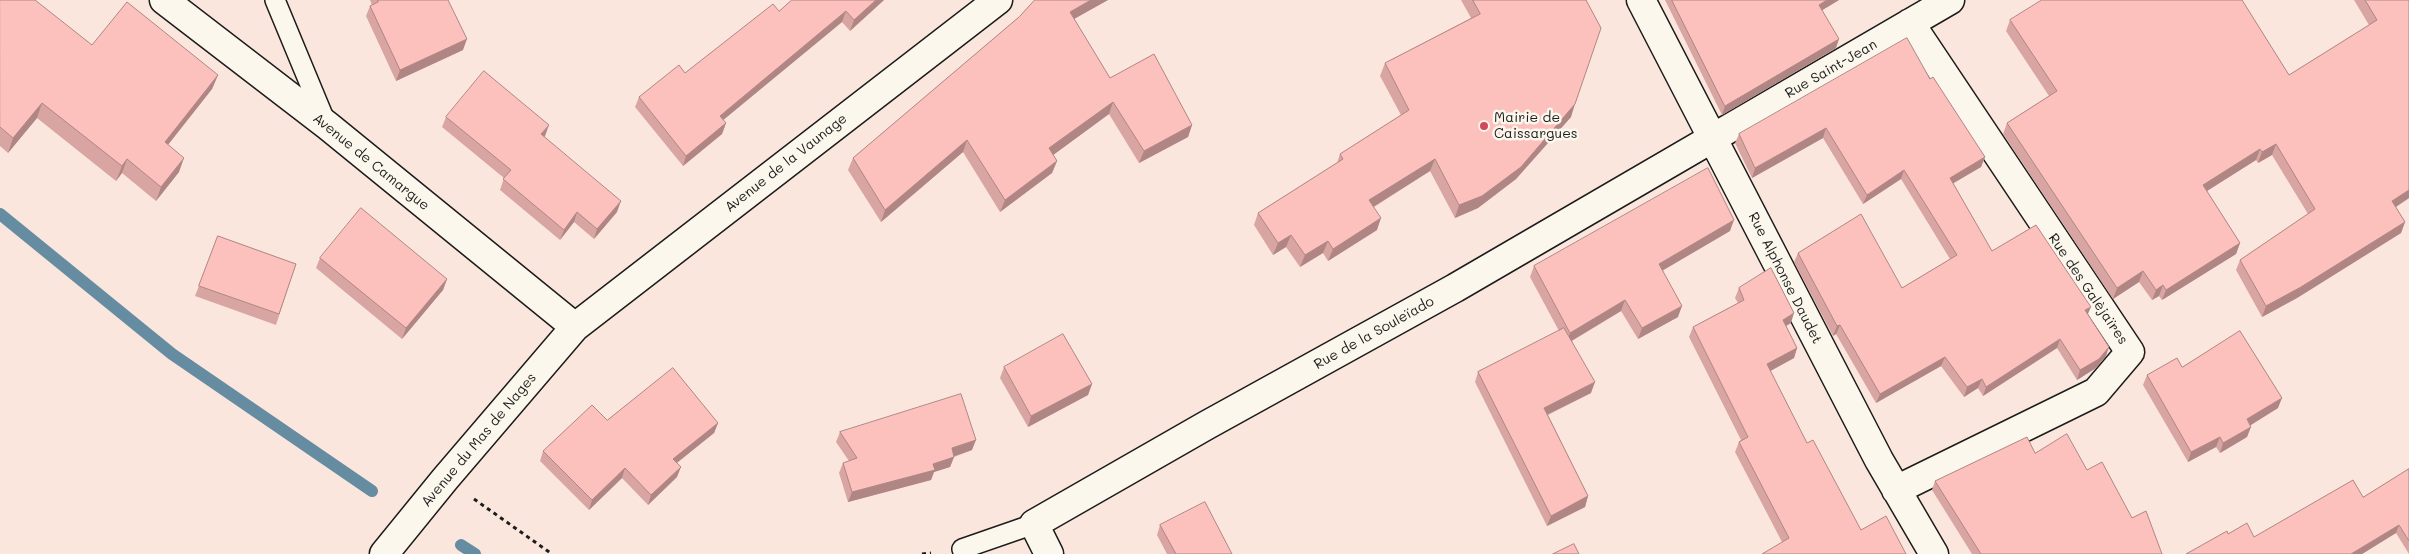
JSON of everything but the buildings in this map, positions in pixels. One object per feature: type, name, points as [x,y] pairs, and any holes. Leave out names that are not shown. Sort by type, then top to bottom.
[{"type":"street","name":"Avenue de Camargue","points":[[164,0],[328,126],[575,327]]},
{"type":"street","name":"Avenue de la Vaunage","points":[[575,327],[998,0]]},
{"type":"street","name":"Rue Alphonse Daudet","points":[[1641,0],[1896,490],[1934,554]]},
{"type":"street","name":"Rue Saint-Jean","points":[[1713,139],[1950,0]]},
{"type":"street","name":"Rue des Galèjaïres","points":[[1896,490],[2096,392],[2130,352],[1910,23]]},
{"type":"street","name":"Rue de la Souleïado","points":[[1034,524],[1207,425],[1430,302],[1713,139]]},
{"type":"street","name":"Avenue du Mas de Nages","points":[[384,554],[445,479],[575,327]]},
{"type":"street","points":[[1034,524],[1049,554]]},
{"type":"lane","points":[[275,0],[328,126]]},
{"type":"lane","name":"Rue de la Souleïado","points":[[964,554],[962,549],[1034,524]]},
{"type":"path","points":[[445,479],[552,554]]},
{"type":"waterway","points":[[0,214],[172,354],[372,491]]},
{"type":"waterway","points":[[461,545],[475,554]]},
{"type":"place","name":"Mairie de Caissargues","points":[[1484,126]]}]
